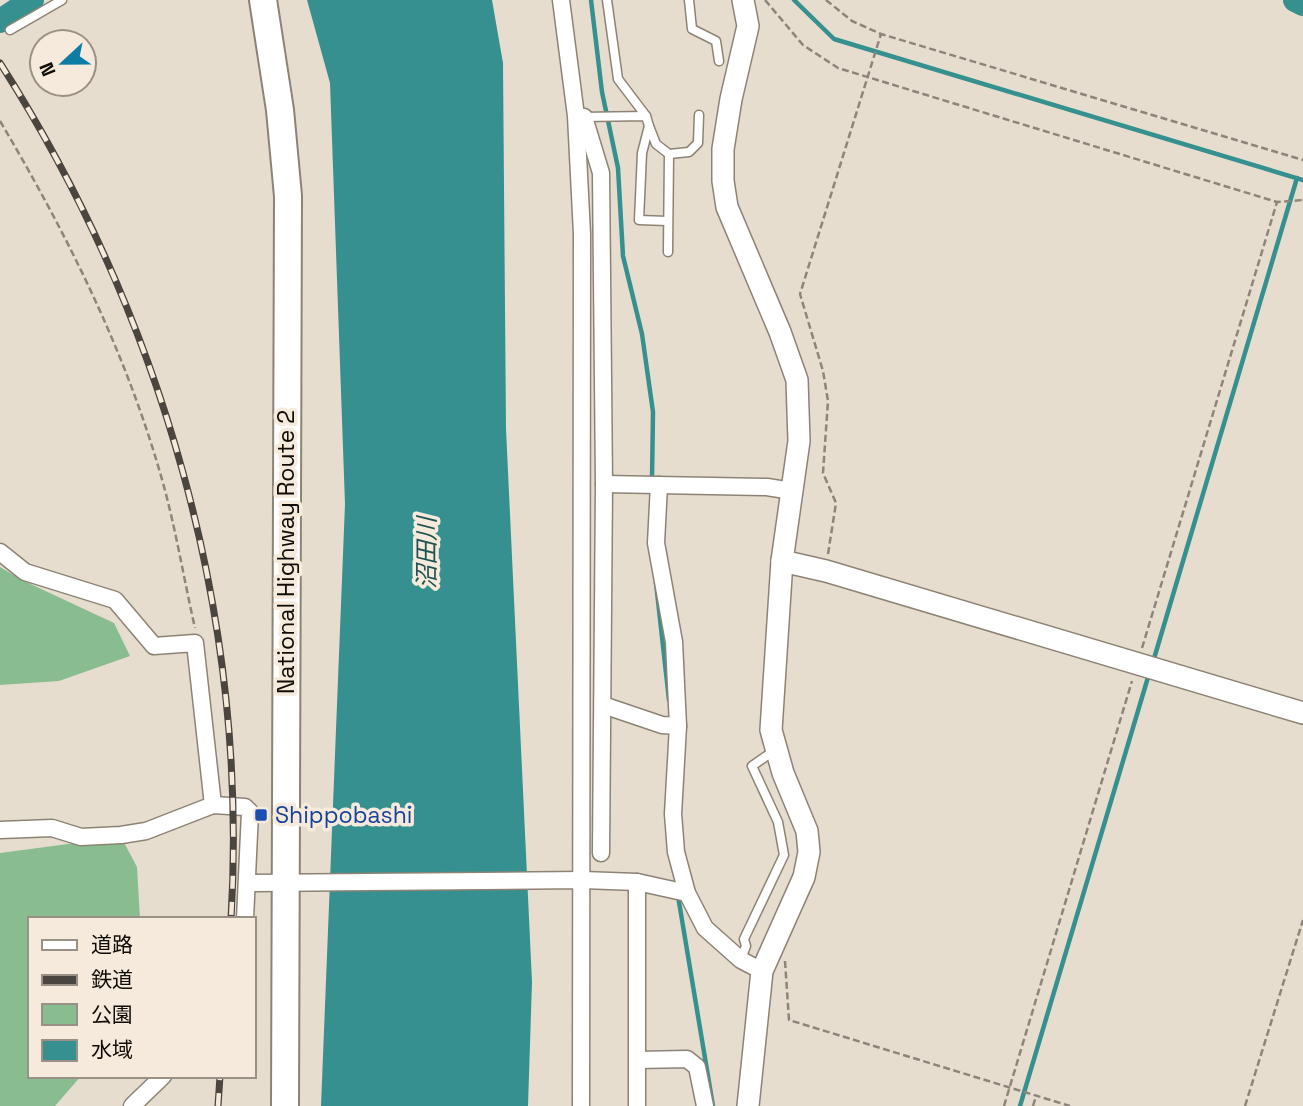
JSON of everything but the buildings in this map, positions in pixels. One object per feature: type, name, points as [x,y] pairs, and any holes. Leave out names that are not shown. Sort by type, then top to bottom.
[{"type":"highway","name":"National Highway Route 2","points":[[263,0],[280,110],[288,196],[293,882],[285,1106]]},
{"type":"street","points":[[561,0],[580,116],[582,234],[578,880],[581,1106]]},
{"type":"street","points":[[743,0],[747,26],[723,149],[723,181],[727,207],[780,332],[797,380],[799,429],[782,561],[771,704],[775,750],[800,811],[809,852],[804,877],[762,971],[748,1106]]},
{"type":"street","points":[[580,116],[601,173],[604,484],[601,853]]},
{"type":"street","points":[[604,484],[767,487],[792,491]]},
{"type":"street","points":[[659,485],[656,543],[674,642],[678,726],[673,814],[676,852],[687,893],[705,928],[741,960],[762,971]]},
{"type":"street","points":[[0,552],[25,572],[115,600],[154,646],[195,643],[212,806]]},
{"type":"street","points":[[782,561],[826,571],[1303,713]]},
{"type":"street","points":[[603,705],[662,725],[678,726]]},
{"type":"street","points":[[0,830],[52,828],[80,837],[121,835],[146,831],[212,806],[244,807],[250,812],[245,917]]},
{"type":"street","points":[[248,883],[578,880],[638,882],[687,893]]},
{"type":"street","points":[[638,882],[638,1106]]},
{"type":"street","points":[[638,1060],[687,1059],[698,1067],[705,1106]]},
{"type":"street","points":[[132,1106],[161,1078]]},
{"type":"lane","points":[[10,30],[62,0]]},
{"type":"lane","points":[[607,0],[618,79],[648,121],[656,144],[669,154],[689,152],[698,144],[699,115]]},
{"type":"lane","points":[[689,0],[692,29],[716,41],[719,61]]},
{"type":"lane","points":[[580,116],[648,121]]},
{"type":"lane","points":[[648,121],[642,153],[639,220],[667,221]]},
{"type":"lane","points":[[668,252],[669,154]]},
{"type":"lane","points":[[741,960],[746,946],[744,939],[784,855],[778,822],[752,766],[775,750]]},
{"type":"path","points":[[765,0],[780,22],[803,45],[838,68],[1277,202],[1303,200]]},
{"type":"path","points":[[826,0],[852,21],[881,34],[1303,160]]},
{"type":"path","points":[[826,571],[836,503],[823,473],[828,401],[823,371],[800,294],[881,34]]},
{"type":"path","points":[[0,121],[46,198],[88,281],[139,408],[164,484],[196,633],[195,643]]},
{"type":"path","points":[[1004,1106],[1277,202]]},
{"type":"path","points":[[1245,1106],[1303,920]]},
{"type":"path","points":[[775,938],[785,947],[789,1020],[1070,1106]]},
{"type":"path","points":[[1034,1106],[1036,1096]]},
{"type":"green space","points":[[0,567],[114,623],[130,656],[59,681],[0,685]]},
{"type":"green space","points":[[121,837],[137,867],[140,917],[28,917],[28,1078],[79,1078],[55,1106],[0,1106],[0,853]]},
{"type":"water","name":"沼田川","points":[[307,0],[492,0],[503,63],[506,429],[532,982],[528,1106],[321,1106],[345,504],[330,83]]},
{"type":"waterway","points":[[0,21],[32,0]]},
{"type":"waterway","points":[[591,0],[602,92],[618,168],[623,256],[642,334],[653,412],[652,480]]},
{"type":"waterway","points":[[794,0],[834,39],[1303,180]]},
{"type":"waterway","points":[[1295,0],[1303,4]]},
{"type":"waterway","points":[[1153,662],[1297,178]]},
{"type":"waterway","points":[[656,583],[669,700]]},
{"type":"waterway","points":[[1020,1106],[1149,674]]},
{"type":"waterway","points":[[678,896],[713,1106]]},
{"type":"railway","points":[[0,63],[57,160],[107,261],[149,366],[183,473],[209,582],[225,693],[233,806],[231,917]]},
{"type":"railway","points":[[218,1106],[220,1078]]},
{"type":"place","name":"Shippobashi","points":[[261,815]]}]
